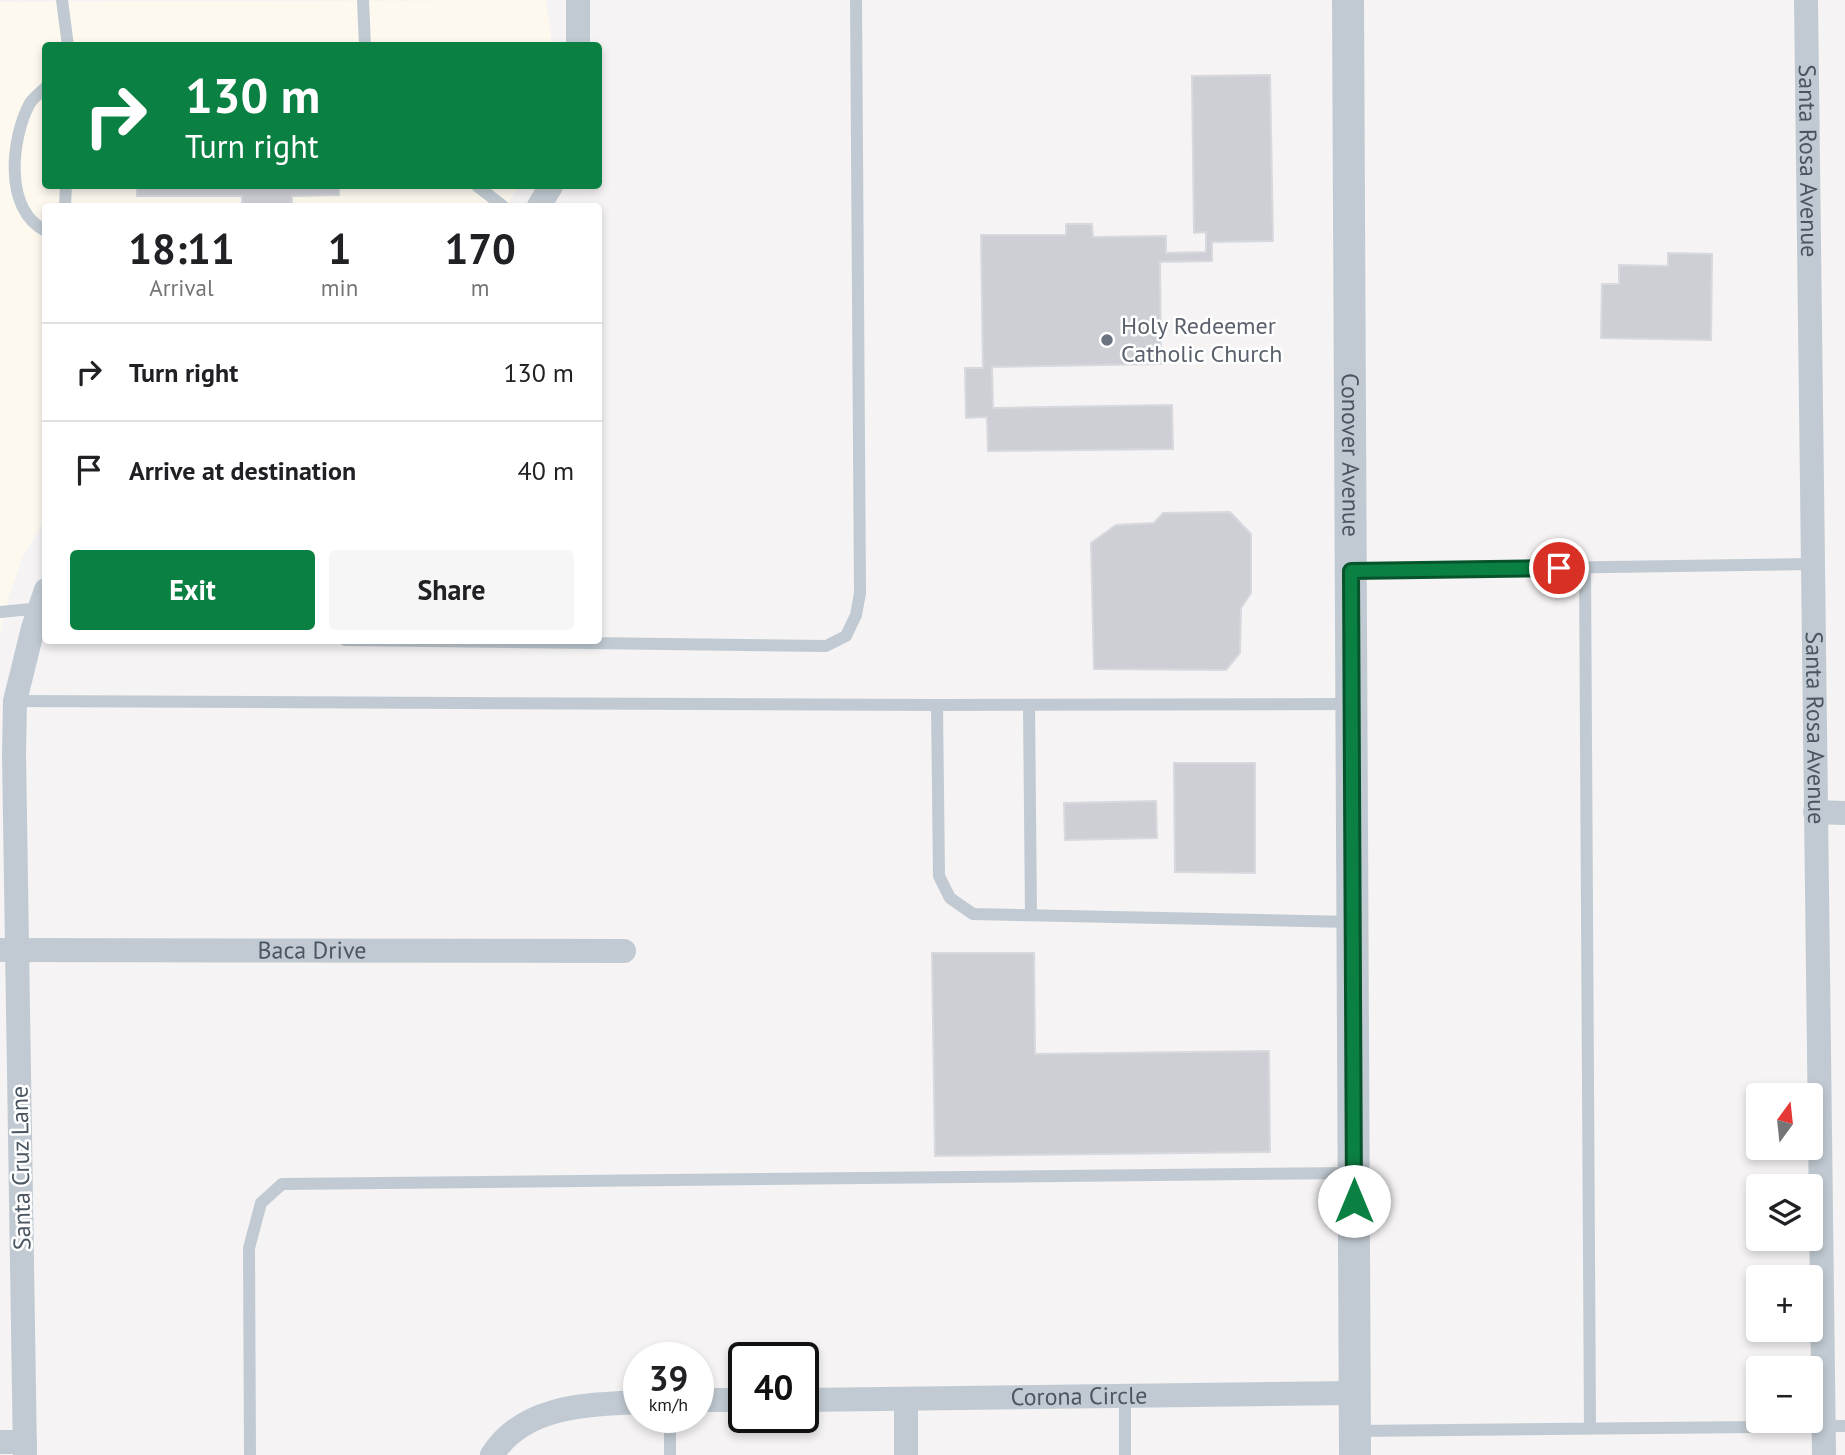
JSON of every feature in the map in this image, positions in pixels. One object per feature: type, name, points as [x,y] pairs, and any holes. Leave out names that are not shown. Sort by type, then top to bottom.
[{"type":"street","points":[[578,0],[578,42]]},
{"type":"street","name":"Conover Avenue","points":[[1348,0],[1355,1443]]},
{"type":"street","name":"Santa Rosa Avenue","points":[[1805,0],[1815,812],[1834,1426],[1824,1455]]},
{"type":"street","name":"Santa Cruz Lane","points":[[25,1449],[9,950],[16,701],[33,628],[42,607]]},
{"type":"street","points":[[1815,812],[1845,813]]},
{"type":"street","name":"Baca Drive","points":[[9,950],[624,951]]},
{"type":"street","name":"Corona Circle","points":[[819,1400],[1355,1393]]},
{"type":"street","points":[[906,1400],[906,1455]]},
{"type":"street","points":[[492,1455],[516,1429],[545,1414],[578,1405],[623,1403]]},
{"type":"street","points":[[0,1443],[25,1449]]},
{"type":"lane","points":[[62,0],[67,42]]},
{"type":"lane","points":[[363,0],[365,42]]},
{"type":"lane","points":[[602,641],[826,646],[846,636],[856,615],[860,579],[856,0]]},
{"type":"lane","points":[[42,91],[31,101],[16,141],[14,184],[32,225],[42,229]]},
{"type":"lane","points":[[481,189],[499,203]]},
{"type":"lane","points":[[1351,571],[1812,564]]},
{"type":"lane","points":[[1585,567],[1590,1428]]},
{"type":"lane","points":[[0,612],[42,602]]},
{"type":"lane","points":[[16,701],[1352,704]]},
{"type":"lane","points":[[937,705],[939,876],[950,898],[973,914],[1353,922]]},
{"type":"lane","points":[[1029,705],[1031,915]]},
{"type":"lane","points":[[250,1455],[249,1248],[261,1203],[282,1184],[1354,1173]]},
{"type":"lane","points":[[1125,1396],[1125,1455]]},
{"type":"lane","points":[[1355,1443],[1590,1428],[1834,1426]]},
{"type":"lane","points":[[670,1433],[670,1455]]},
{"type":"shaded area","points":[[546,0],[552,42],[42,42],[42,189],[516,189],[509,203],[42,203],[42,524],[23,556],[9,596],[0,635],[0,2]]},
{"type":"building","points":[[1270,75],[1273,241],[1212,242],[1212,261],[1160,262],[1161,364],[992,367],[993,408],[1172,405],[1173,449],[988,451],[987,417],[966,418],[965,368],[983,368],[981,235],[1066,235],[1066,224],[1092,224],[1093,237],[1166,236],[1166,253],[1206,252],[1206,232],[1194,233],[1192,76]]},
{"type":"building","points":[[137,189],[339,189],[339,195],[292,196],[292,203],[242,203],[242,196],[137,196]]},
{"type":"building","points":[[1668,253],[1712,254],[1711,340],[1601,338],[1602,284],[1619,284],[1619,265],[1668,266]]},
{"type":"building","points":[[1230,512],[1251,534],[1251,593],[1241,608],[1240,653],[1226,670],[1094,669],[1091,543],[1116,525],[1154,523],[1163,513]]},
{"type":"building","points":[[1174,763],[1255,763],[1255,873],[1175,872]]},
{"type":"building","points":[[1156,801],[1157,838],[1065,840],[1064,803]]},
{"type":"building","points":[[932,953],[1034,953],[1035,1054],[1269,1051],[1270,1152],[935,1156]]},
{"type":"place","name":"Holy Redeemer Catholic Church","points":[[1107,340]]},
{"type":"route","points":[[1354,1201],[1351,571],[1559,568]]}]
